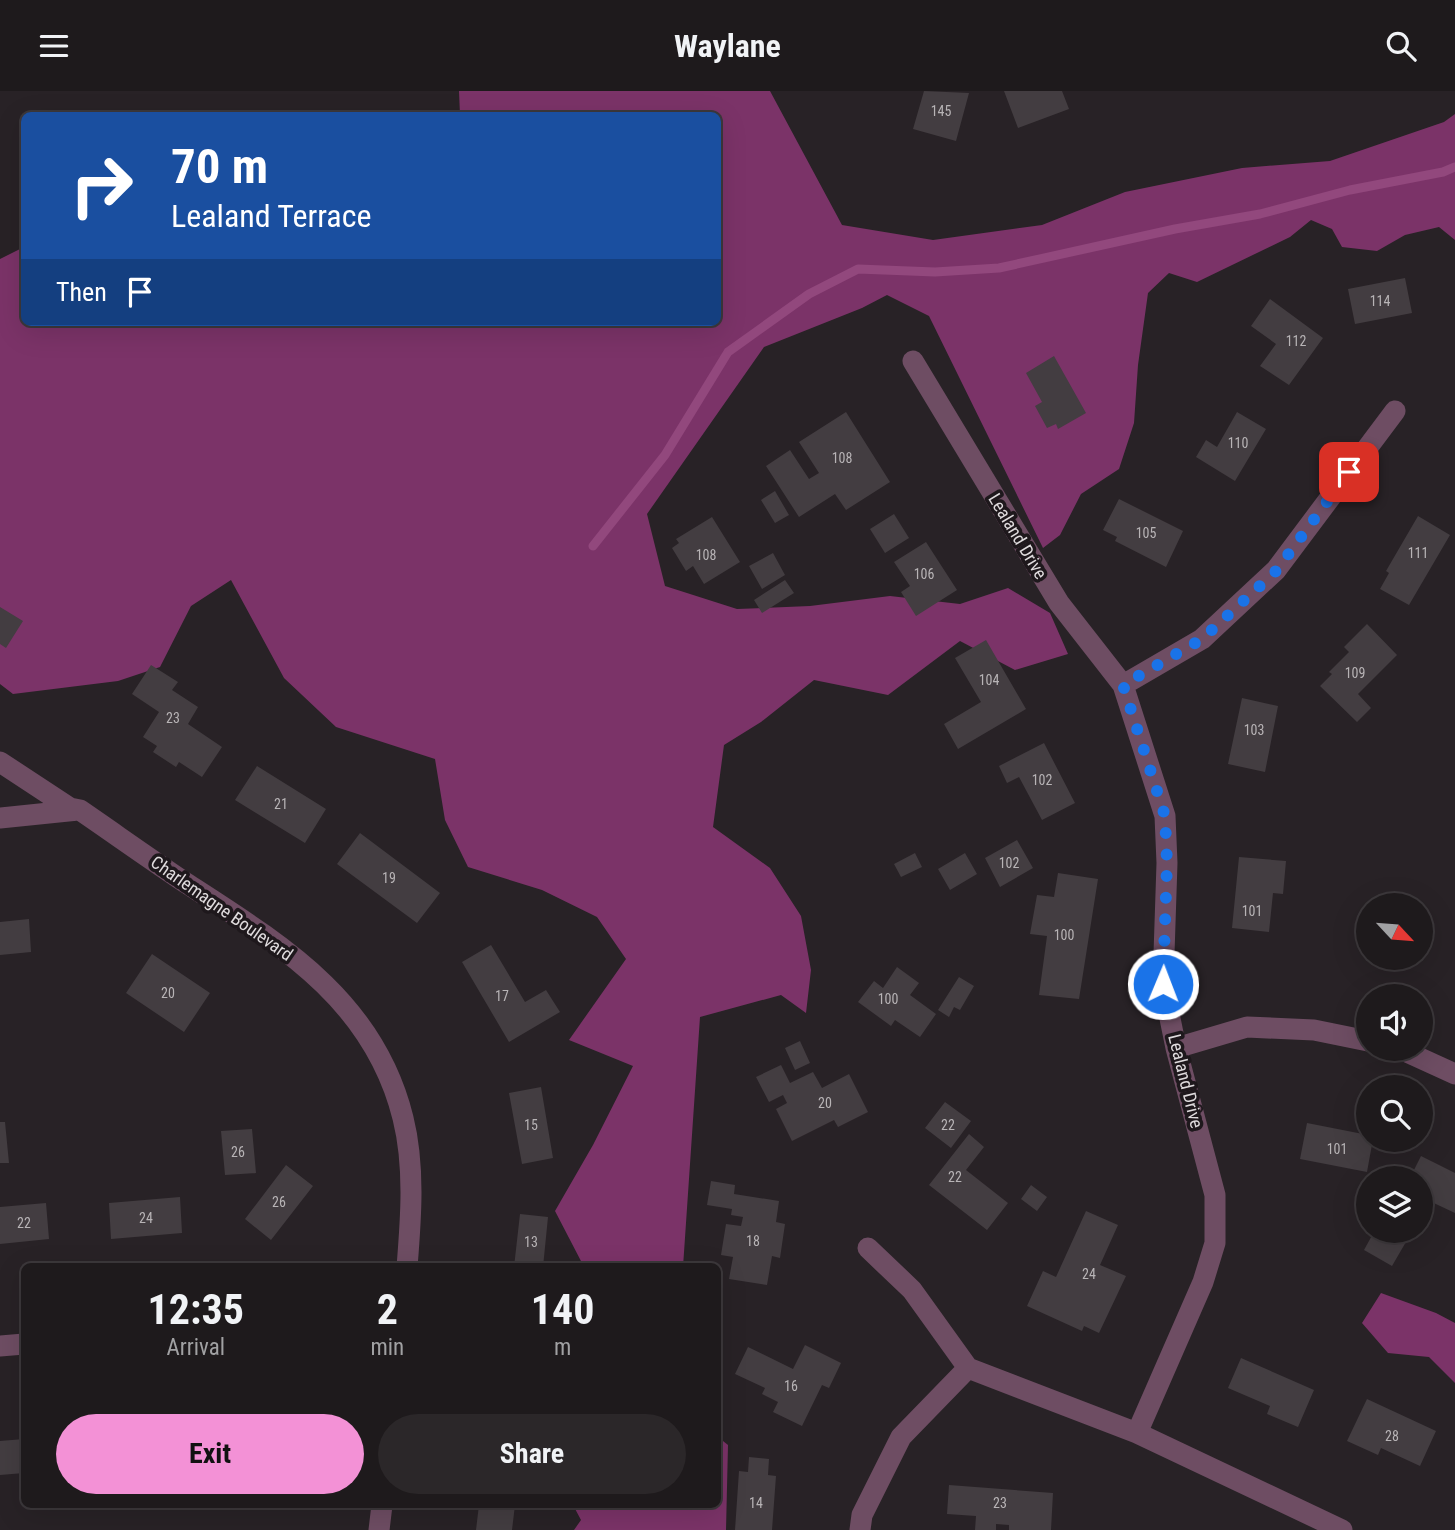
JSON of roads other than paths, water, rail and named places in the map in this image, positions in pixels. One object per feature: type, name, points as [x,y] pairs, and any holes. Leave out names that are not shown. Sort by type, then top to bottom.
[{"type":"street","name":"Lealand Drive","points":[[913,361],[1059,603],[1123,685],[1165,816],[1167,863],[1163,984],[1176,1048],[1215,1195],[1215,1243],[1203,1282],[1136,1433]]},
{"type":"street","points":[[1123,685],[1202,639],[1276,571],[1395,411]]},
{"type":"street","name":"Charlemagne Boulevard","points":[[0,762],[70,808],[80,810],[271,938],[333,992],[356,1020],[380,1056],[404,1120],[411,1216],[407,1263]]},
{"type":"street","points":[[0,818],[80,810]]},
{"type":"street","points":[[1176,1048],[1247,1027],[1314,1030],[1356,1039]]},
{"type":"street","points":[[1428,1061],[1455,1073]]},
{"type":"street","points":[[868,1248],[912,1290],[968,1368],[1136,1433],[1342,1530]]},
{"type":"street","points":[[0,1346],[21,1344]]},
{"type":"street","points":[[860,1530],[862,1515],[901,1437],[968,1368]]},
{"type":"street","points":[[379,1530],[382,1508]]},
{"type":"waterway","points":[[593,546],[665,455],[728,352],[809,294],[858,269],[935,272],[999,268],[1175,229],[1260,214],[1350,190],[1443,172],[1455,167]]}]
